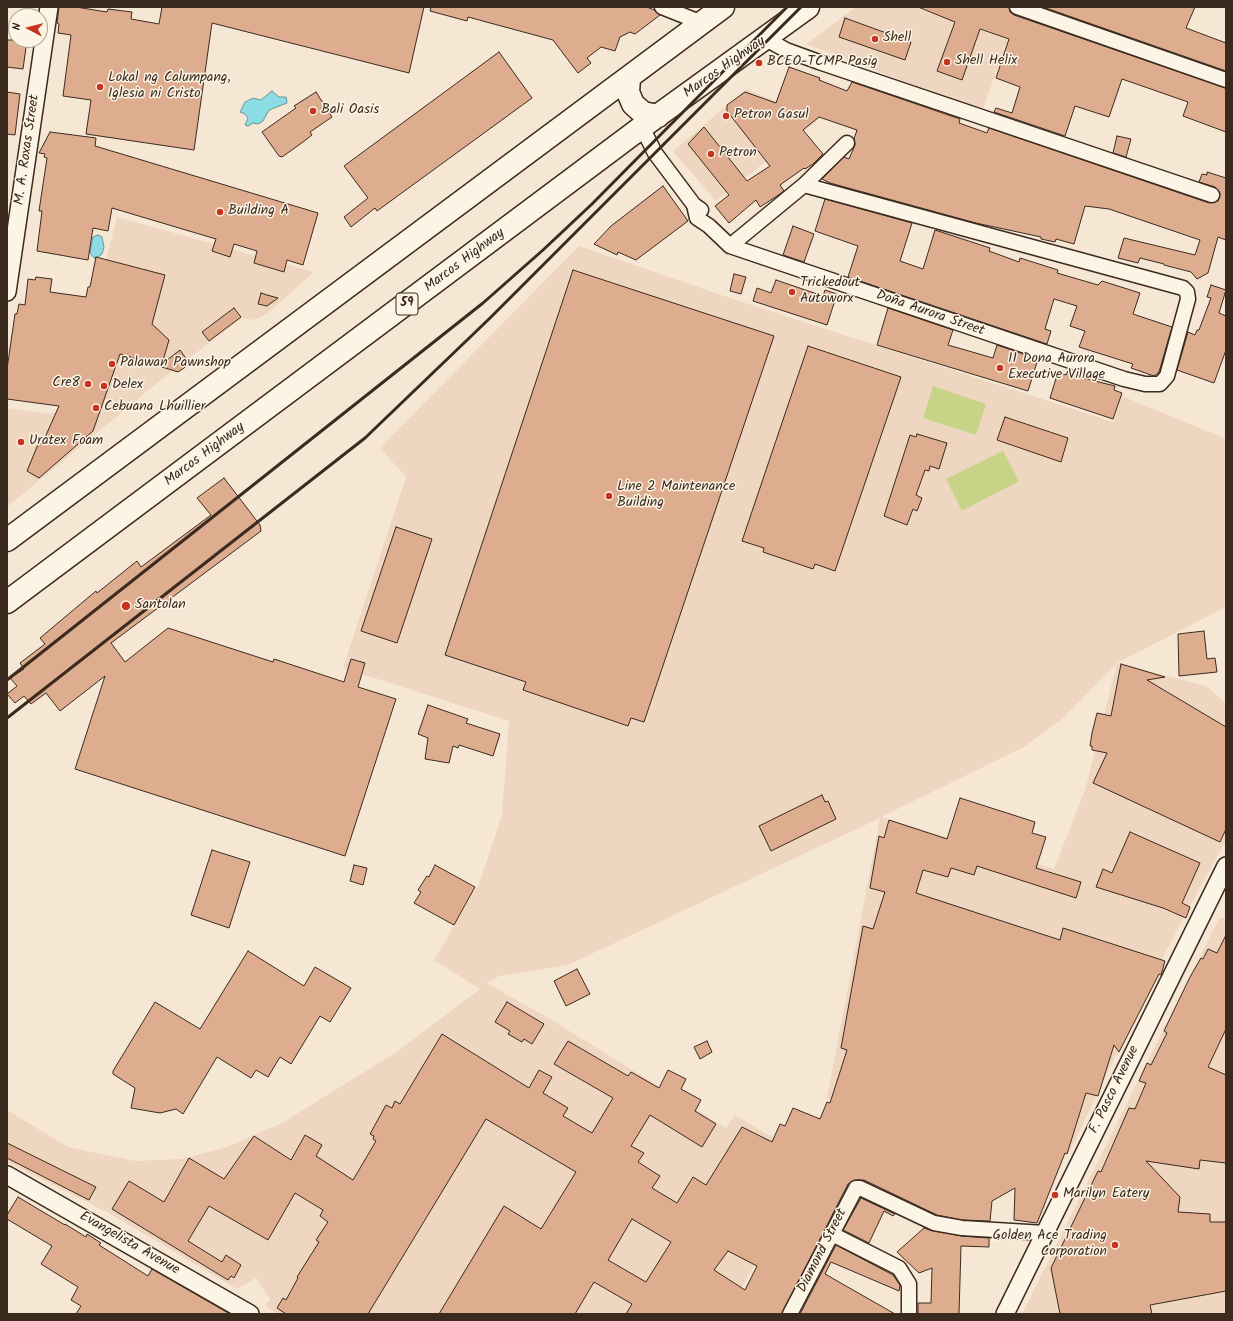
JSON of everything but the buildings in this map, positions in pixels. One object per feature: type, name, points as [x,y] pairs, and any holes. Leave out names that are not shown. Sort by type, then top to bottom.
[{"type":"main road","points":[[7,540],[723,7]]},
{"type":"main road","name":"Marcos Highway","points":[[7,602],[644,126],[766,39],[808,7]]},
{"type":"main road","points":[[605,95],[618,99],[627,107],[632,121],[644,126],[643,112],[633,104],[628,92],[629,78]]},
{"type":"street","name":"M. A. Roxas Street","points":[[7,292],[49,7]]},
{"type":"street","points":[[662,7],[702,23]]},
{"type":"street","points":[[1017,7],[1226,80]]},
{"type":"street","points":[[766,39],[786,50],[819,62],[1212,195]]},
{"type":"street","name":"Doña Aurora Street","points":[[644,126],[655,153],[694,205],[697,218],[709,226],[730,246],[1124,379],[1146,384],[1160,384],[1167,376],[1188,299],[1187,292],[1183,288],[804,185]]},
{"type":"street","points":[[730,246],[804,185],[847,143]]},
{"type":"street","name":"F. Pasco Avenue","points":[[1005,1314],[1226,866]]},
{"type":"street","name":"Evangelista Avenue","points":[[7,1175],[250,1314]]},
{"type":"street","name":"Diamond Street","points":[[790,1314],[856,1188],[860,1188],[934,1223],[962,1228],[1045,1233]]},
{"type":"street","points":[[832,1234],[899,1268],[909,1284],[908,1314]]},
{"type":"shaded area","points":[[856,7],[914,7],[1008,40],[982,111],[806,44]]},
{"type":"shaded area","points":[[746,89],[819,119],[716,201],[673,151]]},
{"type":"shaded area","points":[[117,217],[314,272],[267,314],[254,320],[242,318],[167,375],[7,507],[7,408],[49,414],[68,409]]},
{"type":"shaded area","points":[[579,246],[730,298],[1113,422],[1122,396],[1226,439],[1226,607],[1117,663],[1206,686],[1226,703],[1226,840],[1167,949],[1069,1153],[985,1162],[827,1098],[880,818],[568,965],[499,976],[484,985],[488,984],[550,1019],[726,1128],[735,1115],[812,1161],[727,1314],[277,1314],[265,1306],[270,1299],[256,1278],[237,1289],[109,1213],[7,1162],[7,1110],[68,1147],[135,1161],[181,1159],[227,1147],[282,1123],[398,1051],[480,989],[434,960],[479,884],[502,815],[509,721],[343,668],[406,477],[380,448]],"holes":[[[1117,663],[1085,790],[1054,869],[881,817],[1024,747],[1061,720]]]},
{"type":"shaded area","points":[[1219,918],[1226,918],[1226,1314],[1022,1314]]},
{"type":"green space","points":[[933,386],[986,404],[976,435],[923,418]]},
{"type":"green space","points":[[1003,451],[1019,481],[962,511],[946,479]]},
{"type":"water","points":[[272,91],[279,97],[286,97],[287,103],[269,110],[263,121],[258,124],[253,123],[248,126],[245,125],[248,118],[245,114],[240,112],[245,102],[253,98],[261,100]]},
{"type":"water","points":[[98,235],[102,237],[104,247],[102,254],[95,259],[90,253],[93,237]]},
{"type":"railway","points":[[7,680],[483,303],[592,204],[787,7]]},
{"type":"railway","points":[[7,718],[365,438],[489,319],[801,7]]},
{"type":"place","name":"Shell","points":[[875,39]]},
{"type":"place","name":"Shell Helix","points":[[947,62]]},
{"type":"place","name":"BCEO-TCMP Pasig","points":[[759,63]]},
{"type":"place","name":"Lokal ng Calumpang, Iglesia ni Cristo","points":[[100,87]]},
{"type":"place","name":"Bali Oasis","points":[[313,111]]},
{"type":"place","name":"Petron Gasul","points":[[726,116]]},
{"type":"place","name":"Petron","points":[[711,154]]},
{"type":"place","name":"Building A","points":[[220,212]]},
{"type":"place","name":"Trickedout Autoworx","points":[[792,292]]},
{"type":"place","name":"Palawan Pawnshop","points":[[112,364]]},
{"type":"place","name":"11 Dona Aurora Executive Village","points":[[1000,368]]},
{"type":"place","name":"Cre8","points":[[88,384]]},
{"type":"place","name":"Delex","points":[[104,386]]},
{"type":"place","name":"Cebuana Lhuillier","points":[[96,408]]},
{"type":"place","name":"Uratex Foam","points":[[21,442]]},
{"type":"place","name":"Line 2 Maintenance Building","points":[[609,496]]},
{"type":"place","name":"Santolan","points":[[126,606]]},
{"type":"place","name":"Marilyn Eatery","points":[[1055,1195]]},
{"type":"place","name":"Golden Ace Trading Corporation","points":[[1115,1245]]}]
